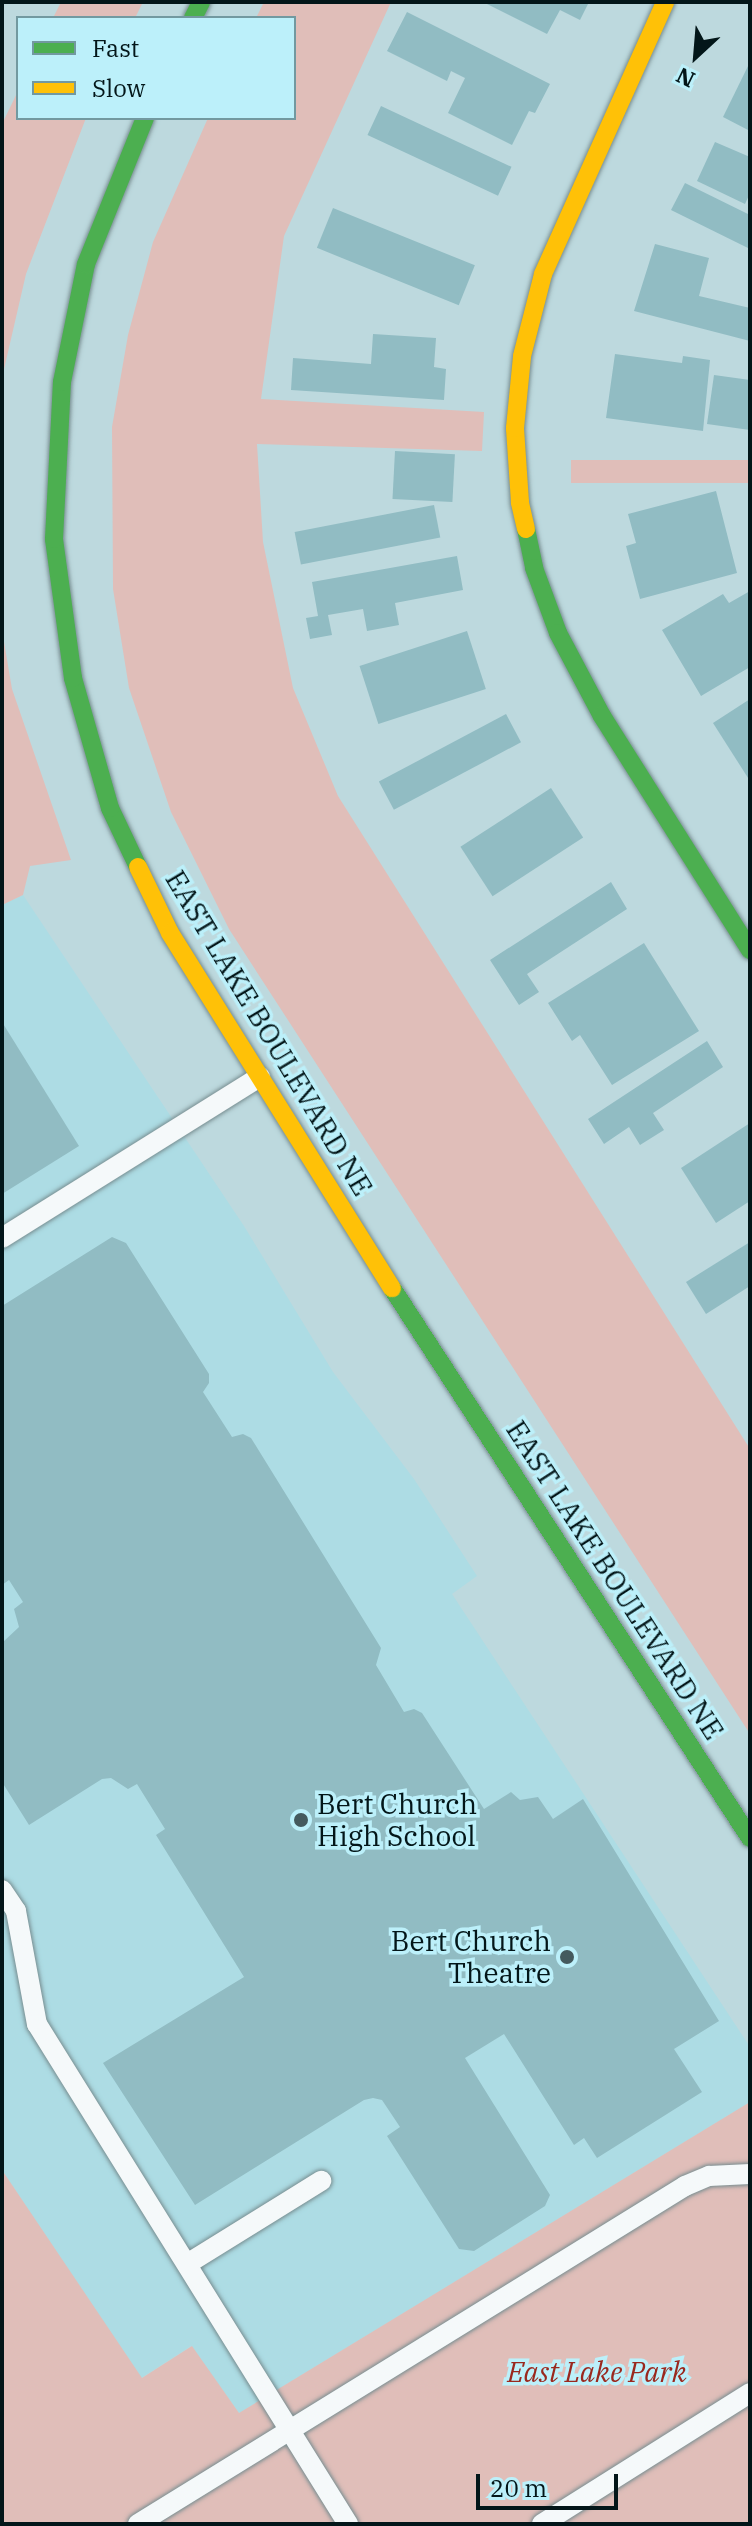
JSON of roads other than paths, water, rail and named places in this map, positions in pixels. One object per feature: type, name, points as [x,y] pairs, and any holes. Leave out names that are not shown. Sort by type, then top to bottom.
[{"type":"main road","points":[[665,2],[543,274],[522,356],[515,428],[520,502],[534,568],[558,633],[602,716],[750,950]]},
{"type":"main road","name":"EAST LAKE BOULEVARD NE","points":[[144,120],[86,264],[62,382],[54,539],[73,678],[110,808],[170,933],[380,1269],[750,1838]]},
{"type":"lane","points":[[2,1238],[260,1077]]},
{"type":"lane","points":[[2,1890],[16,1911],[37,2024],[348,2524]]},
{"type":"lane","points":[[138,2524],[685,2186],[709,2176],[750,2174]]},
{"type":"lane","points":[[187,2264],[321,2181]]},
{"type":"lane","points":[[542,2524],[750,2393]]},
{"type":"place","name":"Bert Church High School","points":[[301,1820]]},
{"type":"place","name":"Bert Church Theatre","points":[[567,1957]]},
{"type":"park label","name":"East Lake Park","points":[[597,2372]]}]
